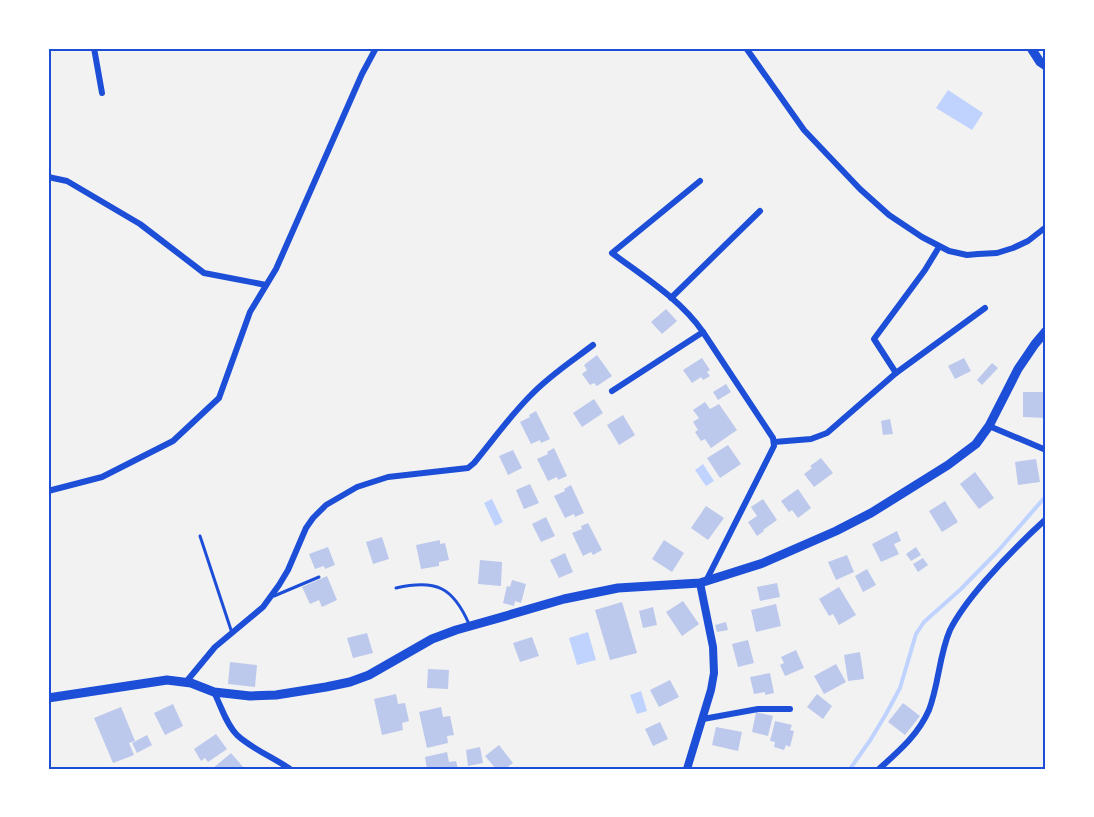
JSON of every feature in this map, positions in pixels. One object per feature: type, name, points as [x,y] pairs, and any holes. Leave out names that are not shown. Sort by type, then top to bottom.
[{"type":"main road","points":[[1031,48],[1040,62],[1046,66]]},
{"type":"main road","points":[[48,698],[167,680],[186,682],[214,692],[250,696],[276,695],[350,682],[369,675],[432,639],[564,599],[618,588],[703,582],[735,573],[836,531],[909,490],[968,451],[989,426],[1018,369],[1046,331]]},
{"type":"street","points":[[94,48],[102,93]]},
{"type":"street","points":[[48,491],[102,477],[173,441],[219,398],[250,312],[276,269],[362,74],[376,48]]},
{"type":"street","points":[[746,48],[804,130],[860,189],[889,215],[939,247],[957,254],[997,253],[1028,241],[1046,227]]},
{"type":"street","points":[[48,177],[68,182],[140,224],[204,273],[266,285]]},
{"type":"street","points":[[687,769],[713,683],[715,661],[703,582],[774,446],[774,442],[691,316],[612,253],[700,181]]},
{"type":"street","points":[[671,298],[760,211]]},
{"type":"street","points":[[896,373],[874,339],[925,270],[939,247]]},
{"type":"street","points":[[774,442],[811,439],[827,433],[896,373],[985,308]]},
{"type":"street","points":[[612,391],[703,332]]},
{"type":"street","points":[[186,682],[214,647],[251,618],[271,597],[288,570],[306,528],[326,505],[357,487],[388,477],[468,468],[532,394],[593,345]]},
{"type":"street","points":[[989,426],[1046,450]]},
{"type":"street","points":[[879,769],[905,745],[923,721],[933,697],[945,645],[957,618],[1006,557],[1046,519]]},
{"type":"street","points":[[214,692],[236,734],[290,769]]},
{"type":"street","points":[[703,719],[758,709],[790,708]]},
{"type":"lane","points":[[200,536],[232,633]]},
{"type":"lane","points":[[271,597],[319,577]]},
{"type":"lane","points":[[396,588],[423,584],[444,591],[459,603],[470,626]]},
{"type":"water","points":[[948,90],[983,113],[972,130],[936,108]]},
{"type":"water","points":[[703,464],[714,481],[706,486],[695,470]]},
{"type":"water","points":[[492,499],[503,522],[495,526],[484,503]]},
{"type":"water","points":[[588,632],[596,660],[577,665],[569,638]]},
{"type":"water","points":[[641,691],[647,711],[637,714],[630,695]]},
{"type":"building","points":[[666,309],[677,321],[662,334],[651,322]]},
{"type":"building","points":[[597,355],[612,376],[597,386],[594,383],[590,385],[582,374],[587,370],[584,365]]},
{"type":"building","points":[[702,358],[710,370],[707,372],[710,376],[703,380],[701,377],[692,383],[683,370]]},
{"type":"building","points":[[964,358],[971,371],[955,379],[948,366]]},
{"type":"building","points":[[992,363],[998,368],[982,385],[977,380]]},
{"type":"building","points":[[726,384],[731,392],[718,400],[713,392]]},
{"type":"building","points":[[1023,392],[1046,392],[1046,418],[1023,417]]},
{"type":"building","points":[[594,399],[603,413],[582,427],[573,413]]},
{"type":"building","points":[[705,402],[710,409],[719,404],[737,430],[711,448],[705,439],[701,441],[695,432],[698,430],[693,422],[699,418],[693,410]]},
{"type":"building","points":[[536,411],[550,439],[531,444],[520,422]]},
{"type":"building","points":[[623,415],[635,435],[619,445],[607,425]]},
{"type":"building","points":[[890,419],[893,434],[883,435],[881,421]]},
{"type":"building","points":[[728,445],[741,464],[720,478],[707,458]]},
{"type":"building","points":[[554,448],[567,476],[548,481],[537,459]]},
{"type":"building","points":[[513,450],[522,468],[508,475],[499,456]]},
{"type":"building","points":[[821,458],[833,473],[814,487],[804,474]]},
{"type":"building","points":[[1036,459],[1040,482],[1018,485],[1015,462]]},
{"type":"building","points":[[975,472],[994,498],[979,509],[960,484]]},
{"type":"building","points":[[530,484],[539,503],[524,509],[516,490]]},
{"type":"building","points":[[571,485],[584,513],[565,518],[554,496]]},
{"type":"building","points":[[798,489],[811,508],[798,518],[792,510],[789,512],[781,501]]},
{"type":"building","points":[[763,499],[777,520],[757,536],[748,522],[757,516],[751,507]]},
{"type":"building","points":[[945,501],[958,522],[942,532],[929,511]]},
{"type":"building","points":[[706,506],[724,518],[708,540],[691,528]]},
{"type":"building","points":[[546,517],[555,536],[541,542],[532,524]]},
{"type":"building","points":[[588,523],[602,550],[593,555],[591,552],[583,556],[572,533],[582,529],[581,526]]},
{"type":"building","points":[[897,531],[901,541],[894,544],[899,554],[881,562],[872,544]]},
{"type":"building","points":[[382,537],[389,559],[373,564],[366,542]]},
{"type":"building","points":[[440,540],[440,544],[445,543],[449,560],[439,562],[439,566],[421,569],[416,545]]},
{"type":"building","points":[[664,540],[684,553],[672,572],[652,559]]},
{"type":"building","points":[[328,547],[335,565],[325,569],[324,566],[315,569],[309,554]]},
{"type":"building","points":[[916,547],[921,555],[911,561],[906,554]]},
{"type":"building","points":[[565,553],[573,572],[559,578],[550,560]]},
{"type":"building","points":[[847,555],[854,572],[836,580],[828,562]]},
{"type":"building","points":[[923,558],[928,565],[918,572],[913,564]]},
{"type":"building","points":[[480,560],[502,562],[501,586],[478,584]]},
{"type":"building","points":[[867,569],[876,585],[863,592],[855,576]]},
{"type":"building","points":[[327,576],[337,600],[322,607],[319,600],[310,604],[302,587]]},
{"type":"building","points":[[512,580],[526,584],[521,603],[515,601],[514,606],[503,603],[507,586],[510,587]]},
{"type":"building","points":[[777,583],[780,597],[760,601],[757,587]]},
{"type":"building","points":[[839,587],[856,615],[839,625],[833,614],[829,616],[819,599]]},
{"type":"building","points":[[683,601],[699,624],[682,636],[666,612]]},
{"type":"building","points":[[622,602],[637,653],[610,660],[595,610]]},
{"type":"building","points":[[776,604],[781,626],[756,632],[751,610]]},
{"type":"building","points":[[653,607],[657,625],[643,628],[639,611]]},
{"type":"building","points":[[726,622],[728,630],[717,632],[715,625]]},
{"type":"building","points":[[367,633],[373,653],[353,658],[347,638]]},
{"type":"building","points":[[532,637],[539,656],[520,662],[513,643]]},
{"type":"building","points":[[748,640],[754,663],[738,667],[732,644]]},
{"type":"building","points":[[796,650],[804,668],[785,676],[780,665],[784,663],[781,657]]},
{"type":"building","points":[[860,652],[864,679],[848,681],[844,655]]},
{"type":"building","points":[[230,662],[257,665],[255,687],[228,684]]},
{"type":"building","points":[[836,664],[846,682],[824,694],[814,676]]},
{"type":"building","points":[[428,669],[449,670],[448,689],[427,688]]},
{"type":"building","points":[[770,673],[774,693],[754,694],[750,677]]},
{"type":"building","points":[[670,680],[679,697],[659,707],[650,690]]},
{"type":"building","points":[[396,694],[398,704],[405,703],[409,721],[402,723],[403,730],[382,735],[374,699]]},
{"type":"building","points":[[817,694],[832,706],[823,719],[807,707]]},
{"type":"building","points":[[903,703],[920,716],[905,735],[888,722]]},
{"type":"building","points":[[173,704],[183,726],[165,735],[154,713]]},
{"type":"building","points":[[121,707],[135,741],[129,743],[134,755],[113,763],[94,718]]},
{"type":"building","points":[[441,707],[443,717],[450,716],[454,735],[447,736],[448,743],[427,748],[419,712]]},
{"type":"building","points":[[756,712],[773,716],[768,736],[752,732]]},
{"type":"building","points":[[775,721],[792,725],[790,730],[794,731],[790,747],[786,745],[784,750],[774,747],[775,742],[770,741]]},
{"type":"building","points":[[660,722],[668,739],[653,746],[645,729]]},
{"type":"building","points":[[716,727],[742,732],[738,751],[712,745]]},
{"type":"building","points":[[216,734],[227,749],[208,762],[205,758],[201,761],[194,749]]},
{"type":"building","points":[[147,735],[152,745],[137,753],[132,743]]},
{"type":"building","points":[[499,745],[513,763],[505,769],[496,769],[485,756]]},
{"type":"building","points":[[480,747],[483,763],[468,766],[466,750]]},
{"type":"building","points":[[447,752],[449,762],[456,761],[458,769],[427,769],[425,757]]},
{"type":"building","points":[[231,753],[243,769],[212,769]]},
{"type":"waterway","points":[[850,769],[871,739],[900,688],[916,634],[924,622],[961,589],[998,551],[1046,496]]}]
